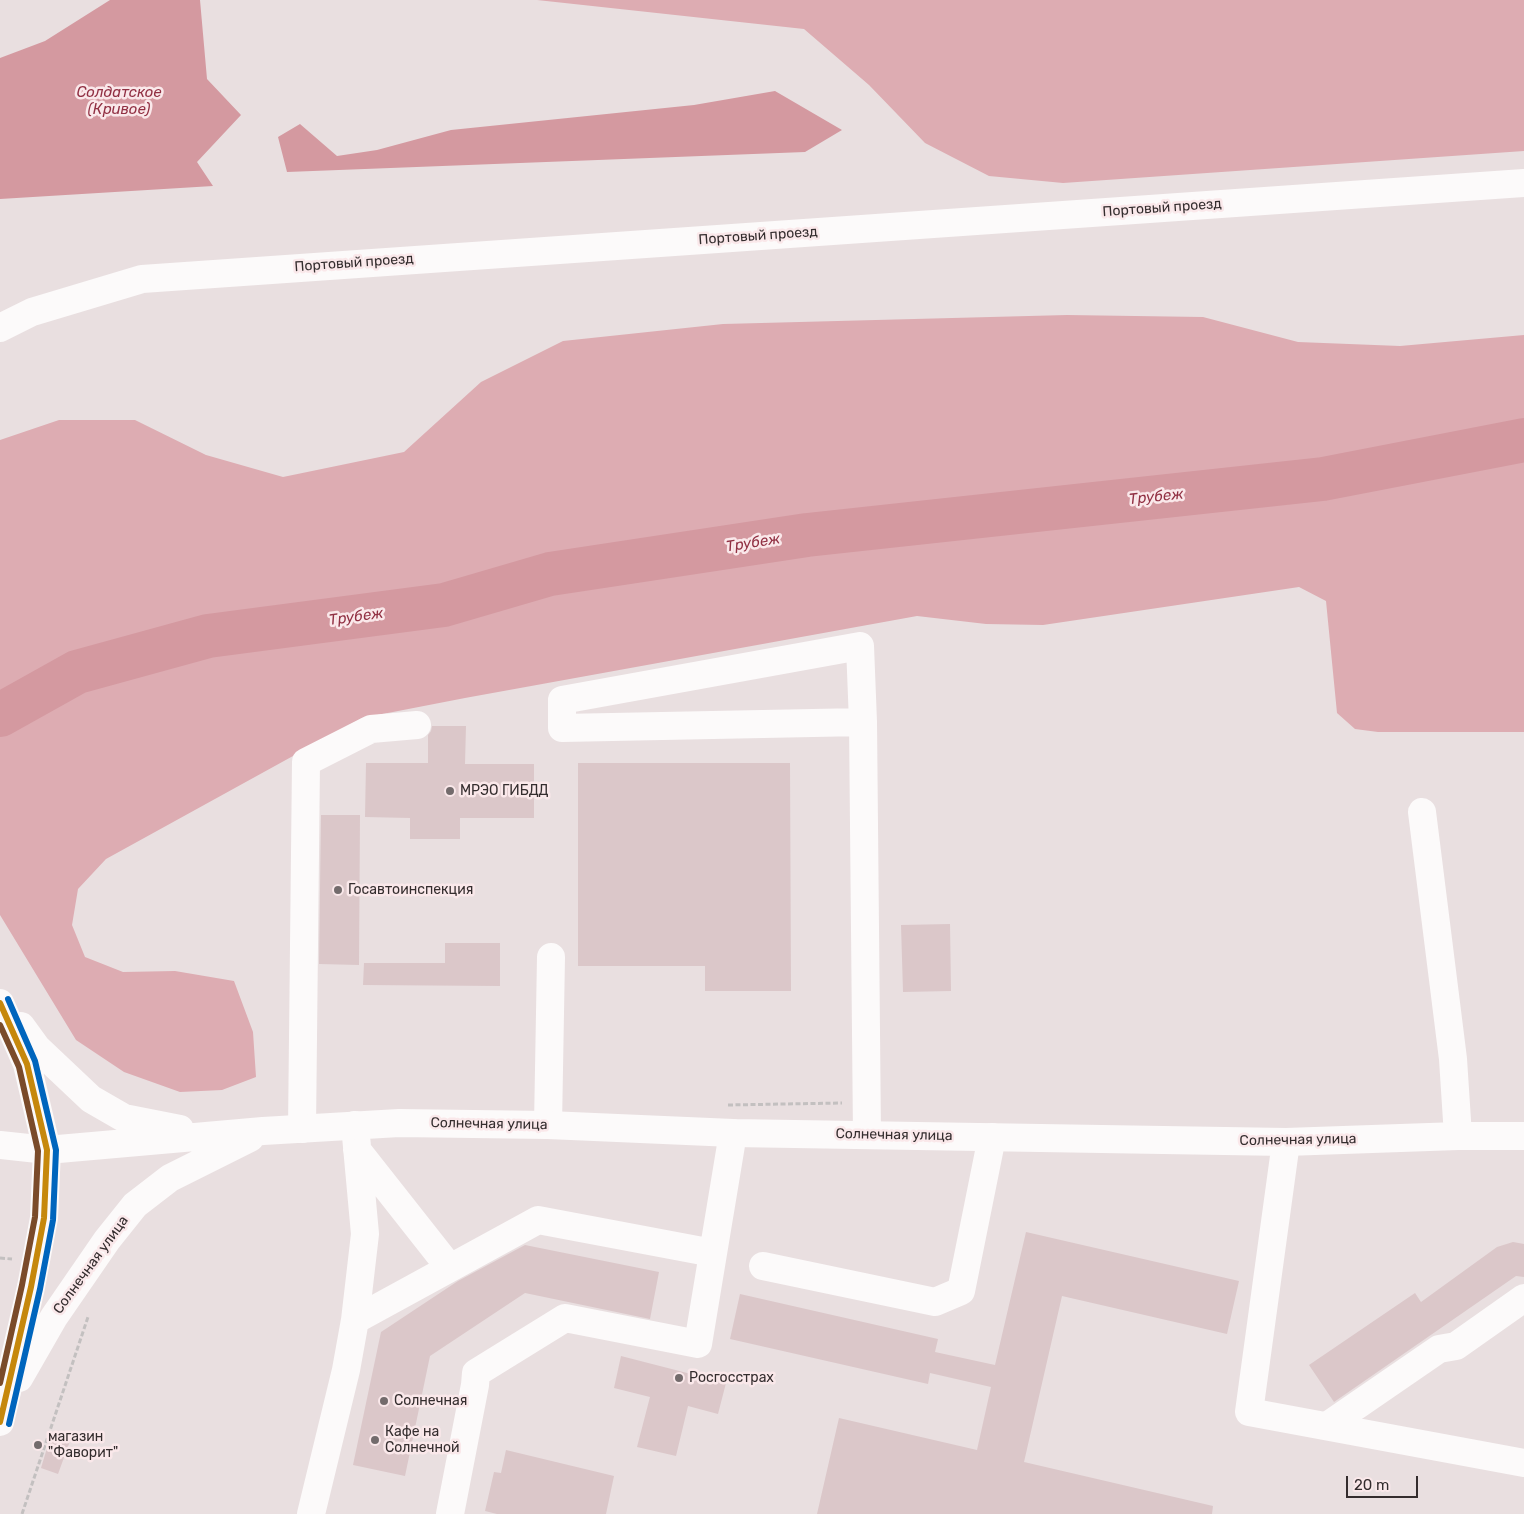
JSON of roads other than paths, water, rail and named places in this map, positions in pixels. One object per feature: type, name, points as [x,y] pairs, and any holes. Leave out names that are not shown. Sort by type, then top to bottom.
[{"type":"main road","name":"Портовый проезд","points":[[0,328],[32,312],[142,279],[1524,183]]},
{"type":"main road","points":[[863,722],[562,728],[562,700],[860,646],[863,722],[867,1135]]},
{"type":"main road","points":[[302,1129],[306,762],[371,729],[417,725]]},
{"type":"main road","points":[[1422,812],[1453,1059],[1458,1136]]},
{"type":"main road","points":[[548,1125],[551,958]]},
{"type":"main road","points":[[0,995],[37,1048],[91,1099],[124,1118],[211,1135]]},
{"type":"main road","points":[[0,1004],[27,1064],[47,1150],[44,1218],[31,1287],[2,1413]]},
{"type":"main road","name":"Солнечная улица","points":[[0,1145],[47,1150],[302,1129],[356,1138],[399,1123],[548,1125],[867,1135],[1286,1142],[1458,1136],[1524,1136]]},
{"type":"main road","name":"Солнечная улица","points":[[2,1413],[54,1317],[106,1240],[135,1205],[170,1178],[263,1131]]},
{"type":"main road","points":[[450,1514],[476,1373],[565,1318],[698,1344],[733,1132]]},
{"type":"main road","points":[[763,1266],[935,1302],[961,1291],[992,1137]]},
{"type":"main road","points":[[356,1138],[450,1268]]},
{"type":"main road","points":[[311,1514],[342,1388],[355,1320],[365,1234],[356,1138]]},
{"type":"main road","points":[[1286,1142],[1248,1412],[1524,1464]]},
{"type":"main road","points":[[355,1320],[538,1220],[714,1253]]},
{"type":"main road","points":[[1327,1426],[1439,1349],[1456,1346],[1524,1298]]},
{"type":"water","name":"Солдатское (Кривое)","points":[[110,0],[200,0],[207,79],[241,115],[197,162],[213,186],[0,199],[0,58],[45,41]]},
{"type":"water","points":[[775,91],[842,130],[805,152],[287,172],[278,137],[300,124],[337,156],[377,150],[451,130],[694,105]]},
{"type":"waterway","name":"Трубеж","points":[[0,715],[77,672],[208,636],[444,605],[550,574],[807,535],[1323,479],[1524,440]]},
{"type":"place","name":"МРЭО ГИБДД","points":[[450,791]]},
{"type":"place","name":"Госавтоинспекция","points":[[338,890]]},
{"type":"place","name":"Росгосстрах","points":[[679,1378]]},
{"type":"place","name":"Солнечная","points":[[384,1401]]},
{"type":"place","name":"Кафе на Солнечной","points":[[375,1440]]},
{"type":"place","name":"магазин \"Фаворит\"","points":[[38,1445]]}]
